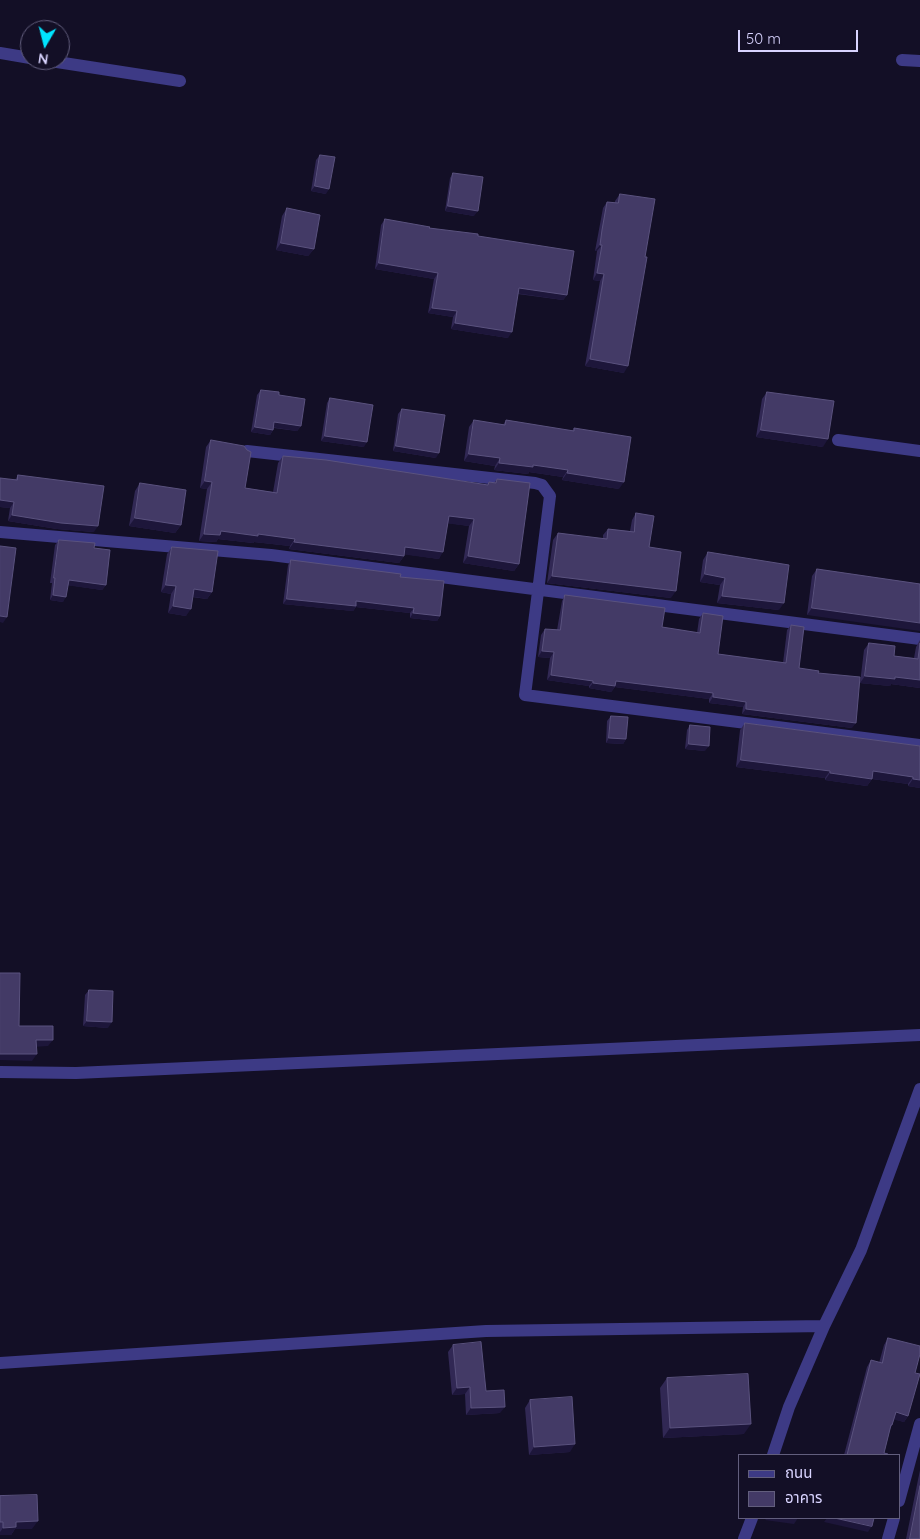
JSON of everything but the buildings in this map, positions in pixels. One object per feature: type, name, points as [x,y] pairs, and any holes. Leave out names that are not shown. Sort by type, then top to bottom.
[{"type":"street","points":[[0,53],[20,56]]},
{"type":"street","points":[[902,60],[920,61]]},
{"type":"street","points":[[70,64],[180,81]]},
{"type":"street","points":[[838,440],[920,451]]},
{"type":"street","points":[[247,451],[542,485],[550,496],[525,694],[920,745]]},
{"type":"street","points":[[0,532],[271,555],[920,639]]},
{"type":"street","points":[[0,1072],[76,1073],[920,1036]]},
{"type":"street","points":[[773,1454],[789,1407],[824,1326],[861,1250],[920,1089]]},
{"type":"street","points":[[0,1363],[486,1332],[824,1326]]},
{"type":"street","points":[[900,1496],[920,1424]]},
{"type":"street","points":[[744,1539],[752,1519]]},
{"type":"street","points":[[888,1539],[894,1519]]}]
